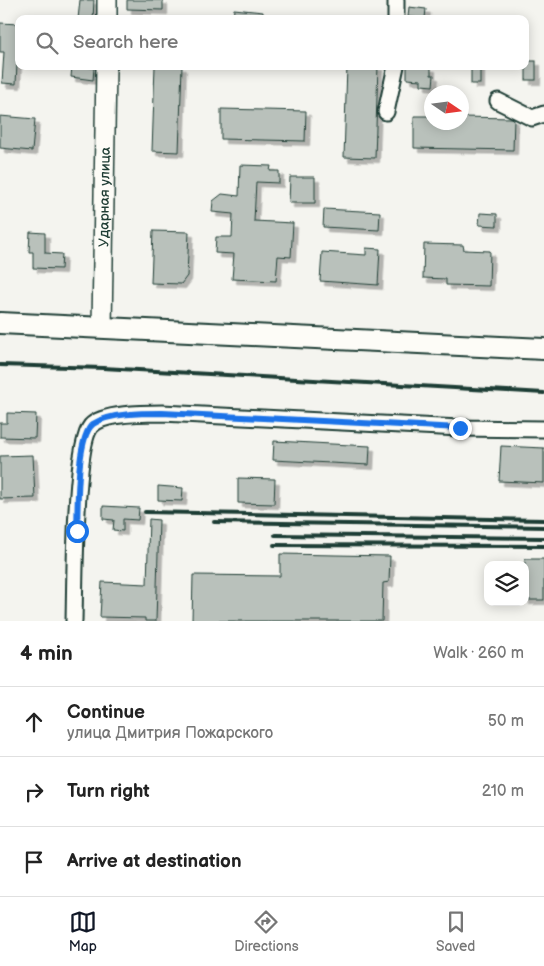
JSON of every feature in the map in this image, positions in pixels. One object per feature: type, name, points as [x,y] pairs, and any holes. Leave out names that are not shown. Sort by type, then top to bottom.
[{"type":"main road","points":[[0,323],[544,350]]},
{"type":"street","points":[[107,0],[107,15]]},
{"type":"street","points":[[396,0],[396,15]]},
{"type":"street","name":"Ударная улица","points":[[102,327],[106,70]]},
{"type":"street","points":[[386,112],[395,70]]},
{"type":"street","points":[[498,101],[532,118],[544,114]]},
{"type":"street","points":[[74,621],[80,463],[85,438],[91,426],[96,423],[137,412],[544,430]]},
{"type":"building","points":[[80,0],[94,0],[93,15],[78,15]]},
{"type":"building","points":[[127,0],[163,0],[163,10],[127,9]]},
{"type":"building","points":[[409,7],[426,9],[425,15],[408,15]]},
{"type":"building","points":[[234,9],[263,12],[263,15],[233,15]]},
{"type":"building","points":[[0,23],[15,24],[16,84],[2,83],[4,52],[0,52]]},
{"type":"building","points":[[529,61],[536,61],[536,80],[526,80],[526,70],[529,70]]},
{"type":"building","points":[[72,70],[94,70],[93,80],[71,77]]},
{"type":"building","points":[[155,70],[182,70],[179,152],[152,151]]},
{"type":"building","points":[[347,70],[378,70],[375,158],[344,157]]},
{"type":"building","points":[[407,70],[431,70],[431,75],[434,75],[433,85],[421,85],[421,80],[407,79]]},
{"type":"building","points":[[471,70],[480,70],[480,84],[471,84]]},
{"type":"building","points":[[221,109],[306,111],[305,141],[221,139]]},
{"type":"building","points":[[0,116],[35,119],[32,151],[0,148]]},
{"type":"building","points":[[414,116],[424,116],[424,130],[469,130],[469,117],[514,119],[513,150],[414,148]]},
{"type":"building","points":[[240,165],[271,166],[270,171],[279,171],[279,183],[256,182],[254,221],[293,223],[291,257],[278,256],[276,281],[232,279],[234,254],[215,253],[216,237],[232,237],[233,214],[212,212],[213,201],[222,194],[239,196]]},
{"type":"building","points":[[290,177],[315,177],[315,203],[289,203]]},
{"type":"building","points":[[324,209],[380,212],[379,230],[323,227]]},
{"type":"building","points":[[480,213],[497,214],[497,226],[479,225]]},
{"type":"building","points":[[153,231],[189,232],[187,276],[181,284],[151,283]]},
{"type":"building","points":[[30,232],[45,233],[45,253],[62,254],[61,269],[33,268],[33,252],[29,252]]},
{"type":"building","points":[[424,244],[463,245],[464,250],[490,251],[489,286],[446,285],[446,279],[423,278]]},
{"type":"building","points":[[366,248],[380,249],[378,285],[320,281],[322,252],[366,255]]},
{"type":"building","points":[[7,413],[36,414],[35,438],[0,437],[0,423],[7,423]]},
{"type":"building","points":[[274,441],[370,446],[369,465],[273,460]]},
{"type":"building","points":[[501,446],[544,448],[544,483],[499,481]]},
{"type":"building","points":[[33,455],[35,498],[0,499],[0,456]]},
{"type":"building","points":[[238,478],[275,479],[274,504],[238,503]]},
{"type":"building","points":[[158,486],[183,488],[182,501],[158,500]]},
{"type":"building","points":[[103,506],[139,508],[138,520],[123,519],[123,531],[113,530],[114,520],[103,519]]},
{"type":"building","points":[[149,519],[159,520],[156,621],[145,621],[145,618],[100,617],[102,582],[147,584]]},
{"type":"building","points":[[280,554],[390,556],[389,582],[383,583],[382,621],[192,621],[193,575],[280,576]]},
{"type":"building","points":[[525,559],[544,559],[544,600],[529,600],[529,561],[525,561]]},
{"type":"railway","points":[[0,365],[103,368],[544,393]]},
{"type":"railway","points":[[145,512],[544,520]]},
{"type":"railway","points":[[214,522],[544,527]]},
{"type":"railway","points":[[275,535],[544,538]]},
{"type":"railway","points":[[274,545],[544,546]]},
{"type":"route","points":[[77,531],[80,463],[87,433],[91,426],[96,423],[118,416],[137,412],[460,428]]}]
